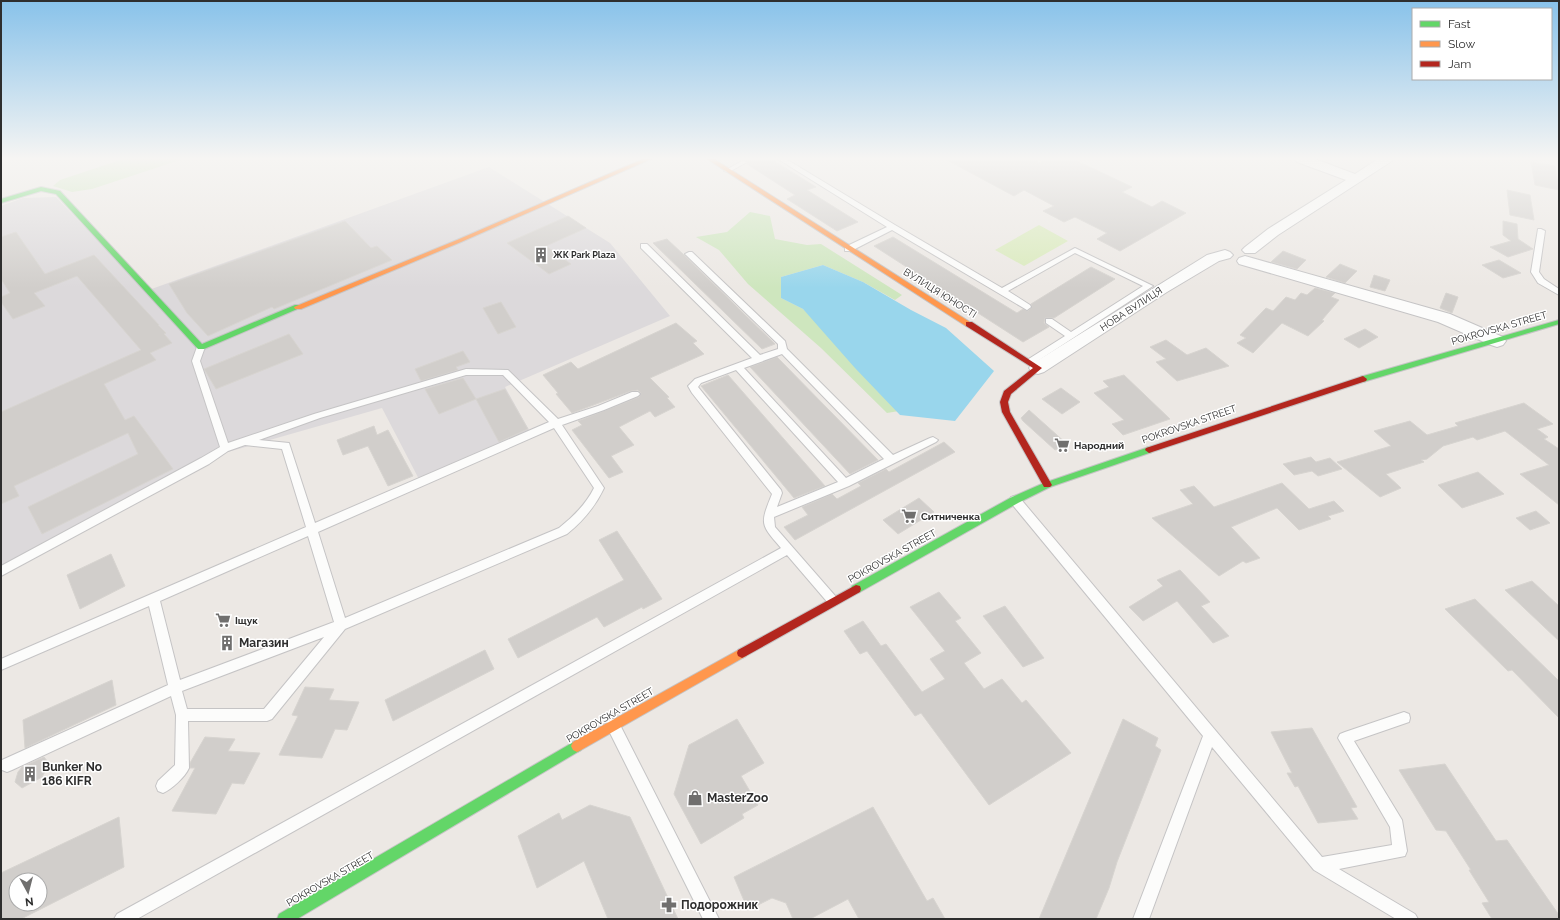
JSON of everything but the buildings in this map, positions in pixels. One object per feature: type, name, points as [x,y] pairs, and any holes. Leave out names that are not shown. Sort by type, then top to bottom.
[{"type":"street","points":[[67,202],[201,347],[459,241],[549,202]]},
{"type":"street","name":"ВУЛИЦЯ ЮНОСТІ","points":[[775,202],[1034,365]]},
{"type":"street","points":[[1320,202],[1273,232],[1247,256],[1444,318],[1497,341]]},
{"type":"street","name":"НОВА ВУЛИЦЯ","points":[[1034,365],[1213,258],[1226,255],[1223,250],[1224,247],[1231,245],[1241,246],[1247,256]]},
{"type":"street","name":"POKROVSKA STREET","points":[[284,919],[613,726],[833,601],[1015,500],[1047,485],[1278,406],[1369,377],[1559,322]]},
{"type":"street","points":[[1034,365],[1007,393],[1004,402],[1006,412],[1047,485]]},
{"type":"lane","points":[[851,202],[1027,307]]},
{"type":"lane","points":[[848,249],[892,227]]},
{"type":"lane","points":[[1541,231],[1535,272],[1541,281],[1559,293]]},
{"type":"lane","points":[[644,246],[758,360]]},
{"type":"lane","points":[[1002,291],[1075,250],[1149,286],[1071,336],[1034,365]]},
{"type":"lane","points":[[689,254],[782,343],[783,350],[891,460]]},
{"type":"lane","points":[[1049,321],[1071,336]]},
{"type":"lane","points":[[201,347],[196,361],[224,448]]},
{"type":"lane","points":[[783,350],[698,381],[693,386],[695,391],[777,493],[770,515],[770,528],[833,601]]},
{"type":"lane","points":[[738,367],[845,483]]},
{"type":"lane","points":[[1,572],[205,461],[224,448],[317,416],[466,372],[505,372],[556,423],[599,488],[593,501],[574,522],[563,531],[341,625],[177,687],[7,765]]},
{"type":"lane","points":[[1,665],[556,423],[601,408],[635,394]]},
{"type":"lane","points":[[770,515],[845,483],[932,440]]},
{"type":"lane","points":[[244,441],[286,446],[341,625]]},
{"type":"lane","points":[[1015,500],[1319,865],[1410,919]]},
{"type":"lane","points":[[122,919],[789,549]]},
{"type":"lane","points":[[153,598],[177,687],[182,715],[182,768],[163,786]]},
{"type":"lane","points":[[182,715],[267,715],[341,625]]},
{"type":"lane","points":[[1319,865],[1400,851],[1397,825],[1345,738],[1404,718]]},
{"type":"lane","points":[[613,726],[711,919]]},
{"type":"lane","points":[[1141,919],[1210,735]]},
{"type":"shaded area","points":[[12,202],[61,202],[146,291],[392,202],[545,202],[610,243],[670,316],[505,387],[533,437],[422,485],[382,408],[203,459],[1,566],[1,206]]},
{"type":"green space","points":[[750,212],[770,216],[775,239],[807,245],[821,244],[902,295],[895,300],[863,282],[823,265],[781,277],[781,298],[803,309],[905,410],[887,413],[821,348],[748,284],[719,250],[696,237],[727,232]]},
{"type":"green space","points":[[1039,225],[1068,241],[1024,266],[995,250]]},
{"type":"water","points":[[823,265],[863,282],[911,310],[946,328],[994,371],[955,421],[900,415],[855,368],[803,309],[781,298],[781,277]]},
{"type":"traffic: fast","points":[[67,202],[201,347],[298,307]]},
{"type":"traffic: fast","points":[[1363,379],[1559,322]]},
{"type":"traffic: fast","points":[[856,589],[1015,500],[1047,485],[1149,450]]},
{"type":"traffic: fast","points":[[284,919],[577,746]]},
{"type":"traffic: slow","points":[[298,307],[459,241],[549,202]]},
{"type":"traffic: slow","points":[[777,202],[969,324]]},
{"type":"traffic: slow","points":[[577,746],[742,653]]},
{"type":"traffic: jam","points":[[969,324],[1038,368],[1007,393],[1004,402],[1006,412],[1047,485]]},
{"type":"traffic: jam","points":[[1149,450],[1363,379]]},
{"type":"traffic: jam","points":[[742,653],[856,589]]},
{"type":"place","name":"ЖК Park Plaza","points":[[541,255]]},
{"type":"place","name":"Народний","points":[[1062,445]]},
{"type":"place","name":"Ситниченка","points":[[909,516]]},
{"type":"place","name":"Іщук","points":[[223,620]]},
{"type":"place","name":"Магазин","points":[[227,643]]},
{"type":"place","name":"Bunker No 186 KIFR","points":[[30,774]]},
{"type":"place","name":"MasterZoo","points":[[695,798]]},
{"type":"place","name":"Подорожник","points":[[669,905]]}]
